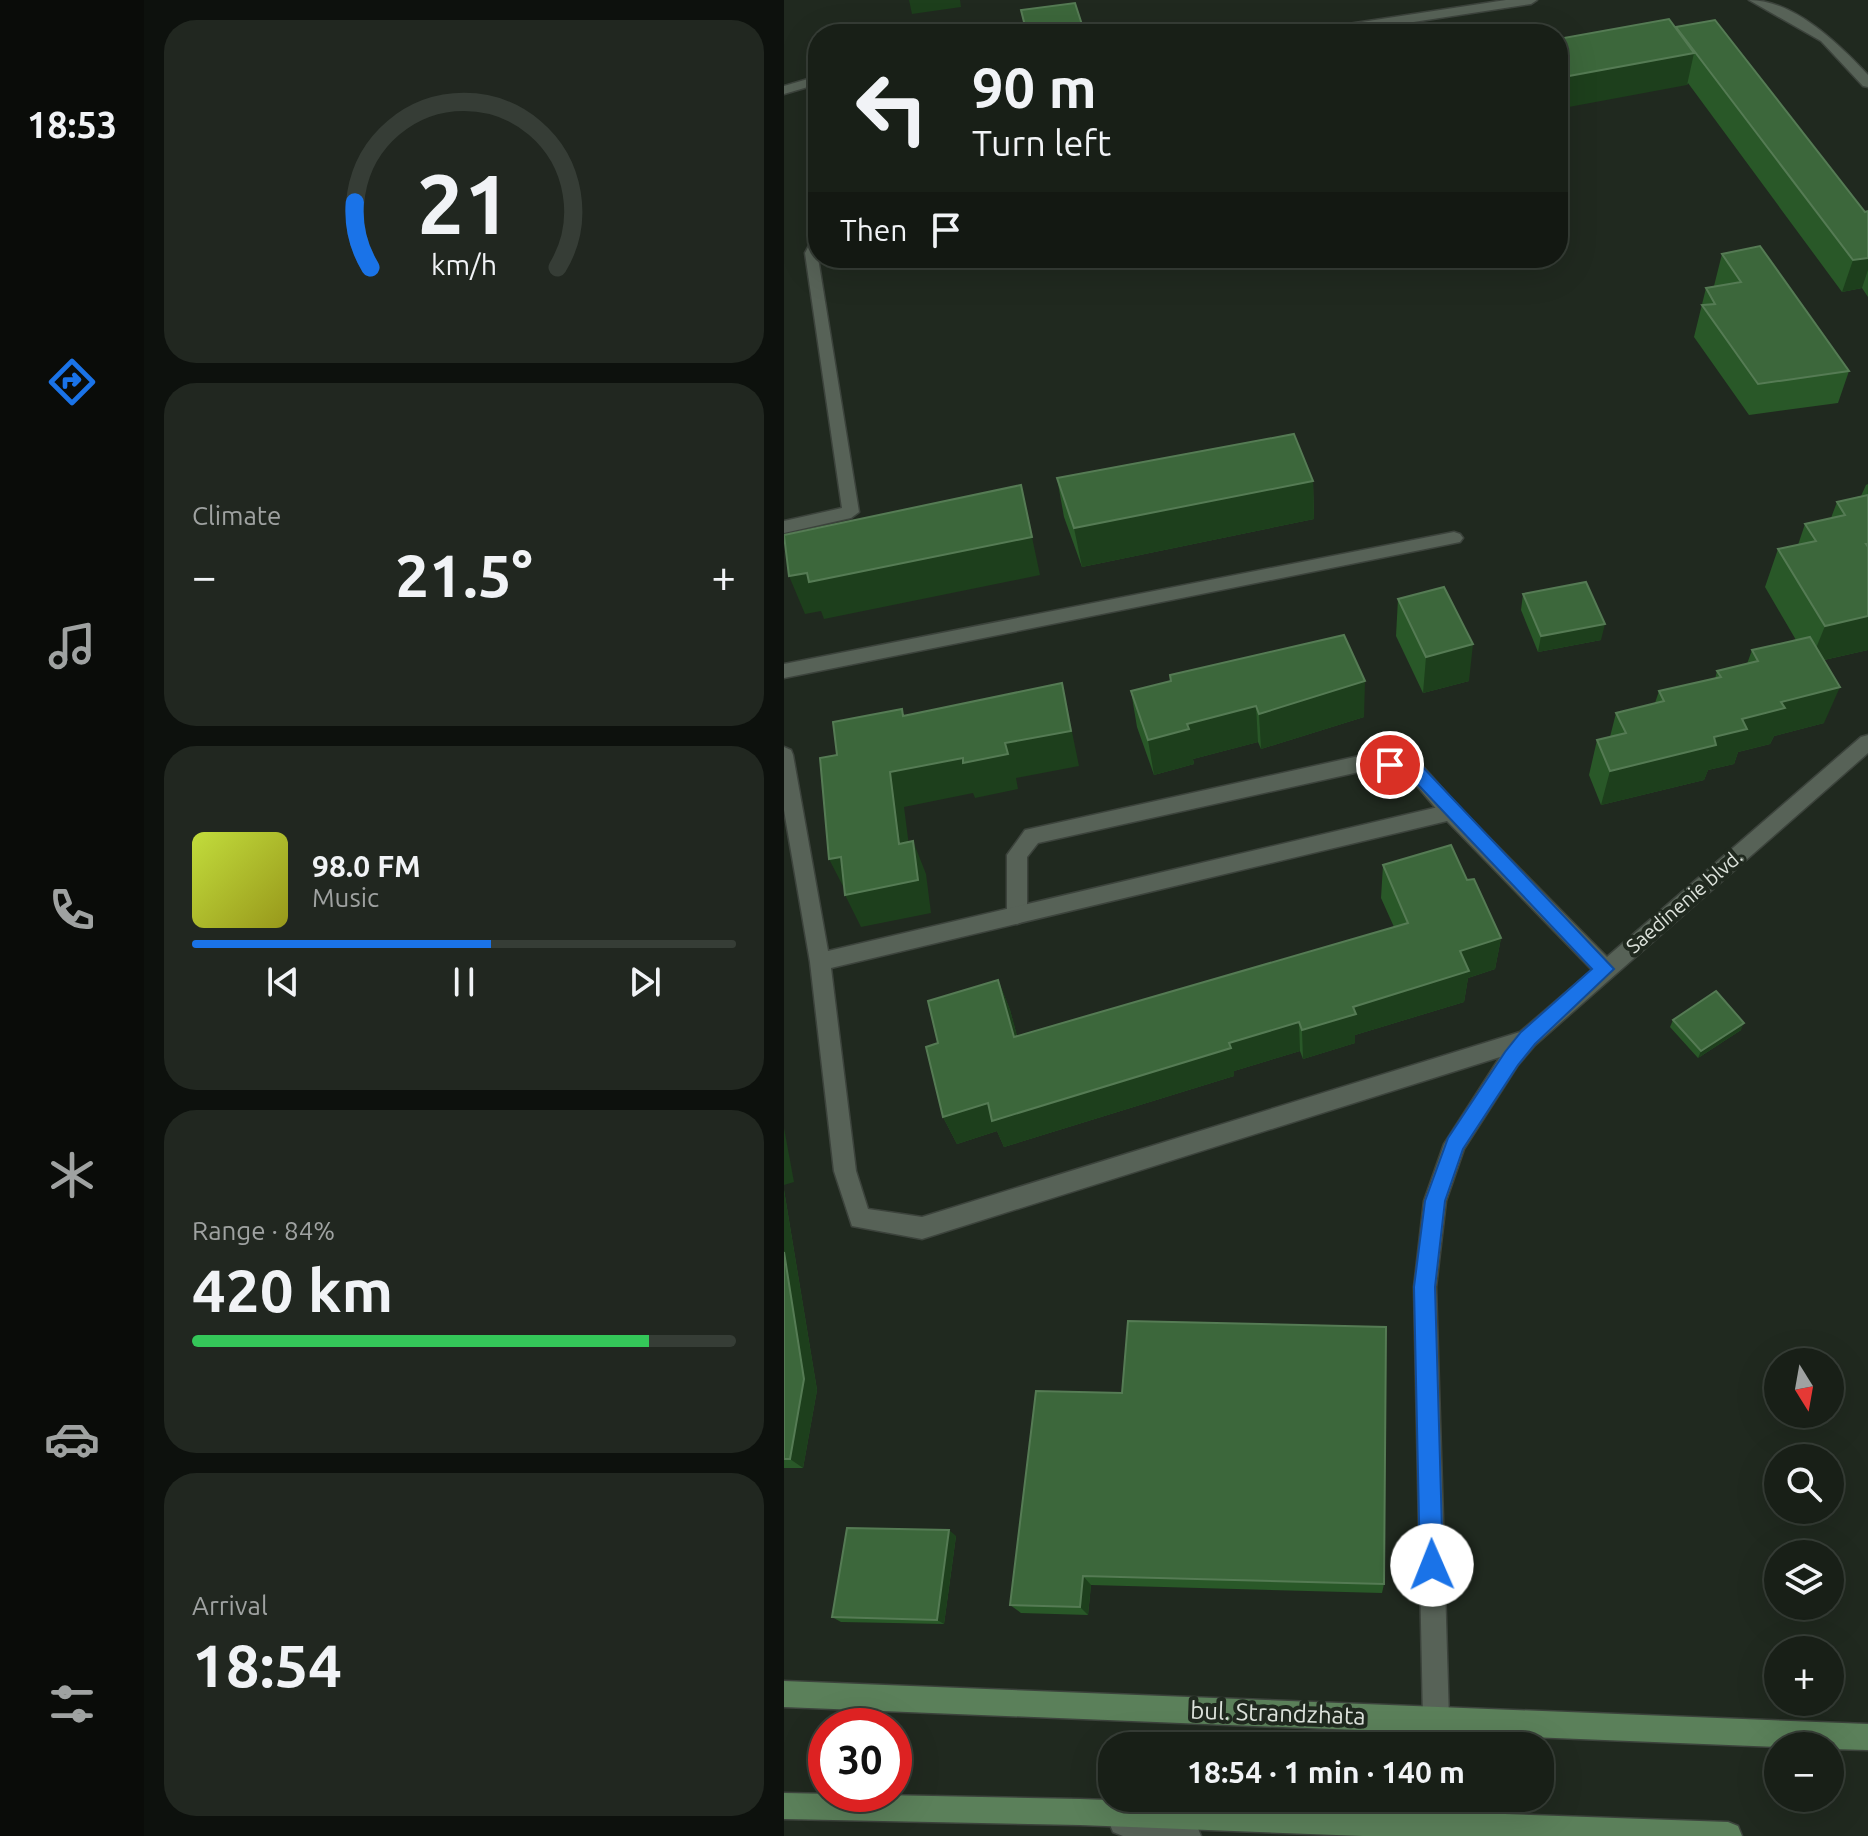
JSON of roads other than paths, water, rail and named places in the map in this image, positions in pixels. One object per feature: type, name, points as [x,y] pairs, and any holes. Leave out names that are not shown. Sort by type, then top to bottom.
[{"type":"street","points":[[1374,24],[1531,0]]},
{"type":"street","points":[[1755,0],[1826,38],[1868,83]]},
{"type":"street","points":[[784,90],[808,83]]},
{"type":"street","points":[[784,527],[851,512],[814,268]]},
{"type":"street","points":[[784,671],[1454,538]]},
{"type":"street","name":"Saedinenie blvd.","points":[[1436,1719],[1425,1287],[1435,1201],[1455,1144],[1511,1058],[1528,1038],[1868,742]]},
{"type":"street","points":[[784,755],[820,962],[845,1171],[860,1218],[922,1228],[1528,1038]]},
{"type":"street","points":[[1017,915],[1017,855],[1032,836],[1368,762],[1412,767],[1451,812],[1605,969]]},
{"type":"street","points":[[820,962],[1451,812]]},
{"type":"street","name":"bul. Strandzhata","points":[[784,1694],[1868,1737]]},
{"type":"street","points":[[784,1806],[1080,1812],[1728,1836]]},
{"type":"street","points":[[1080,1812],[1187,1836]]}]
